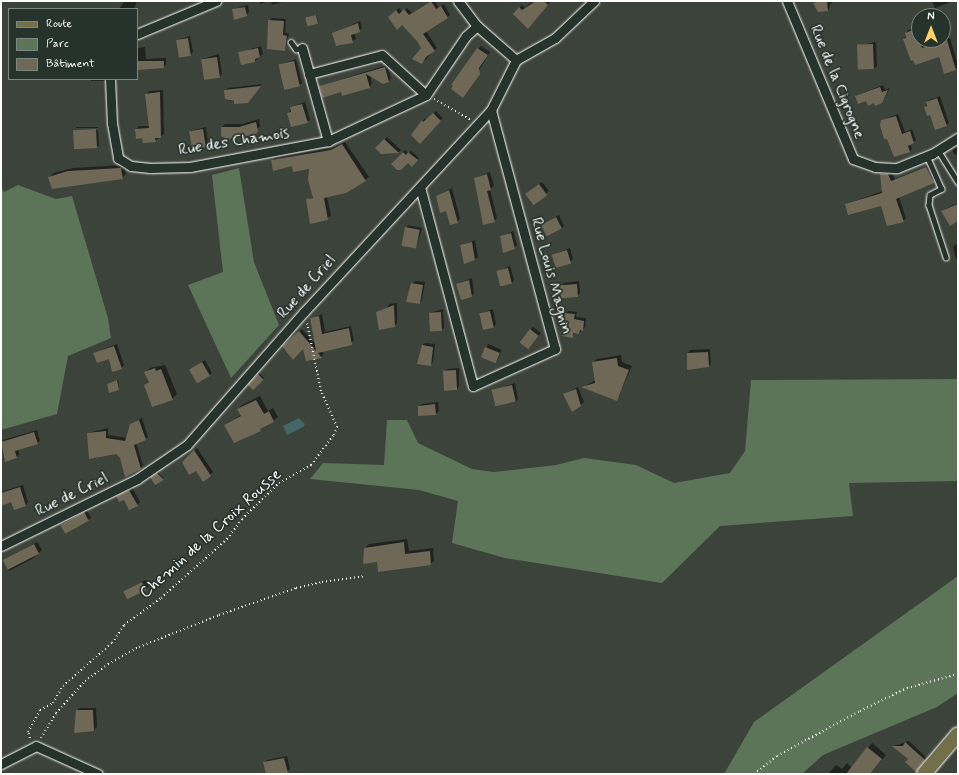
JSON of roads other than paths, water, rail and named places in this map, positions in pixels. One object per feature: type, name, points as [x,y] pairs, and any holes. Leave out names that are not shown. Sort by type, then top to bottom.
[{"type":"main road","points":[[924,774],[958,734]]},
{"type":"street","points":[[138,34],[216,1]]},
{"type":"street","points":[[458,1],[477,26],[516,60],[555,38],[594,1]]},
{"type":"street","name":"Rue de la Cigrogne","points":[[787,1],[853,159],[875,167],[896,168],[927,156],[958,138]]},
{"type":"street","points":[[309,74],[382,55],[426,95],[466,36],[477,26]]},
{"type":"street","points":[[302,48],[328,141]]},
{"type":"street","name":"Rue de Criel","points":[[1,546],[137,479],[187,445],[304,312],[491,110],[516,60]]},
{"type":"street","name":"Rue des Chamois","points":[[110,80],[112,124],[118,158],[131,166],[150,168],[190,166],[328,141],[426,95]]},
{"type":"street","name":"Rue Louis Magnin","points":[[420,187],[473,386],[555,349],[491,110]]},
{"type":"street","points":[[1,764],[34,746],[98,774]]},
{"type":"lane","points":[[291,42],[296,49],[302,48]]},
{"type":"lane","points":[[938,150],[958,182]]},
{"type":"lane","points":[[927,156],[942,189],[930,195],[929,205],[946,257]]},
{"type":"water","points":[[299,418],[305,424],[303,427],[287,435],[283,426]]}]
